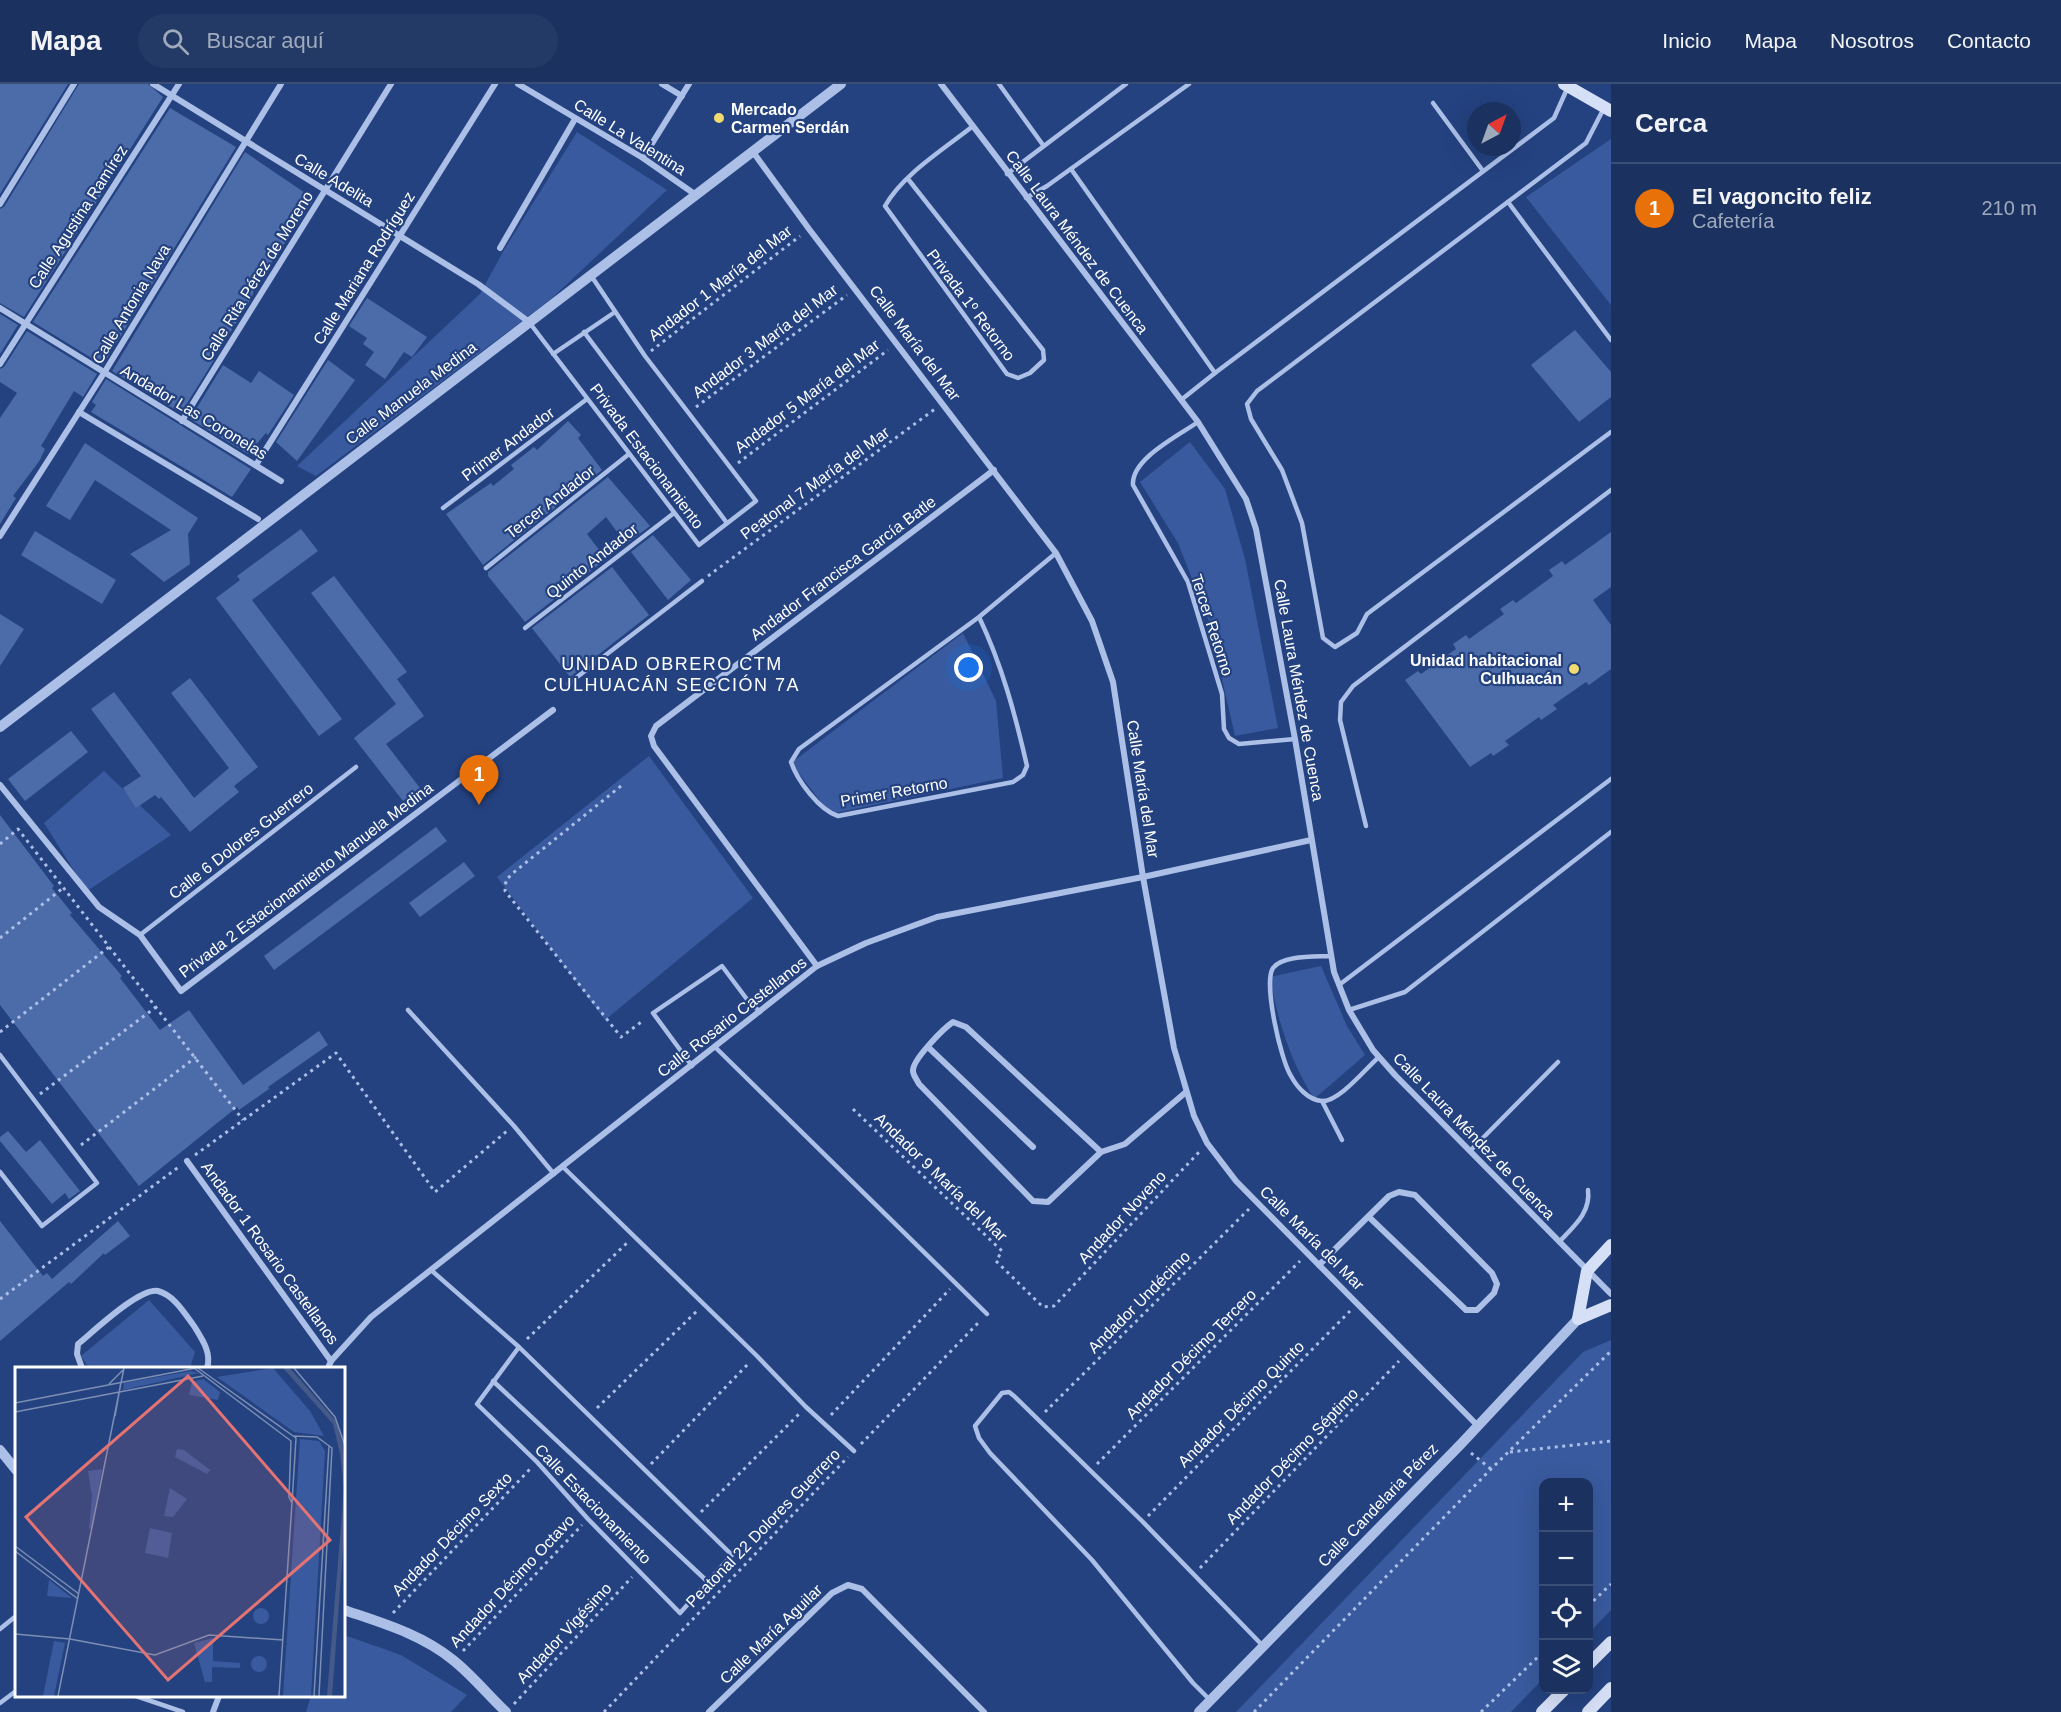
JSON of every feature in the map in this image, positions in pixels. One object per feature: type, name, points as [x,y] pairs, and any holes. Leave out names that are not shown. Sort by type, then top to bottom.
[{"type":"main road","points":[[1566,85],[1608,109]]},
{"type":"main road","points":[[1578,1319],[1587,1271],[1611,1245]]},
{"type":"main road","name":"Calle Candelaria Pérez","points":[[1578,1319],[1611,1305]]},
{"type":"main road","points":[[1593,1660],[1611,1642]]},
{"type":"main road","points":[[1588,1712],[1611,1688]]},
{"type":"main road","points":[[1542,1712],[1559,1694]]},
{"type":"street","points":[[0,204],[74,84]]},
{"type":"street","name":"Calle Adelita","points":[[153,84],[245,143],[478,284],[530,322]]},
{"type":"street","name":"Calle Agustina Ramírez","points":[[0,364],[179,84]]},
{"type":"street","name":"Calle Antonia Nava","points":[[0,536],[80,412],[281,84]]},
{"type":"street","name":"Calle Rita Pérez de Moreno","points":[[182,421],[391,84]]},
{"type":"street","name":"Calle Mariana Rodríguez","points":[[256,465],[495,84]]},
{"type":"street","name":"Calle La Valentina","points":[[518,84],[643,158],[696,195]]},
{"type":"street","points":[[662,84],[682,96]]},
{"type":"street","points":[[643,158],[689,84]]},
{"type":"street","name":"Calle Manuela Medina","points":[[0,727],[841,84]]},
{"type":"street","name":"Calle Laura Méndez de Cuenca","points":[[941,84],[1007,174],[1198,422],[1245,499],[1256,529],[1295,739],[1331,956],[1349,1010],[1379,1057],[1611,1294]]},
{"type":"street","points":[[501,248],[575,119]]},
{"type":"street","name":"Calle María del Mar","points":[[753,152],[1056,553],[1092,621],[1113,682],[1143,877],[1174,1048],[1186,1092],[1207,1143],[1236,1181],[1478,1426]]},
{"type":"street","name":"Andador Las Coronelas","points":[[0,308],[281,481]]},
{"type":"street","points":[[80,412],[258,519]]},
{"type":"street","name":"Andador Francisca García Batle","points":[[817,966],[654,746],[651,736],[656,726],[994,470]]},
{"type":"street","name":"Privada 2 Estacionamiento Manuela Medina","points":[[0,785],[99,907],[140,935],[181,991],[552,710]]},
{"type":"street","name":"Calle Rosario Castellanos","points":[[328,1367],[331,1361],[371,1317],[817,966],[866,943],[937,917],[1143,877],[1311,840]]},
{"type":"street","points":[[1101,1152],[966,1027],[953,1022],[914,1064],[912,1073],[919,1084],[1033,1201],[1041,1203],[1048,1202],[1101,1152],[1125,1144],[1186,1092]]},
{"type":"street","points":[[928,1047],[1033,1147]]},
{"type":"street","name":"Andador 1 Rosario Castellanos","points":[[187,1161],[331,1361]]},
{"type":"street","points":[[1319,1265],[1389,1196],[1399,1192],[1415,1195],[1492,1273],[1497,1284],[1494,1293],[1477,1310],[1466,1310],[1369,1216]]},
{"type":"street","points":[[82,1367],[77,1354],[78,1344],[142,1294],[157,1291],[173,1299],[194,1327],[207,1348],[207,1367]]},
{"type":"street","name":"Calle Candelaria Pérez","points":[[1199,1712],[1461,1444],[1578,1319]]},
{"type":"street","points":[[0,1450],[15,1469]]},
{"type":"street","name":"Calle María Aguilar","points":[[709,1712],[832,1593],[848,1585],[862,1589],[984,1712]]},
{"type":"street","points":[[345,1610],[385,1622],[424,1641],[454,1660],[507,1712]]},
{"type":"street","points":[[213,1712],[218,1697]]},
{"type":"lane","points":[[999,84],[1043,146]]},
{"type":"lane","points":[[1007,174],[1126,84]]},
{"type":"lane","points":[[1026,198],[1071,169],[1189,84]]},
{"type":"lane","points":[[1181,400],[1554,118],[1566,85]]},
{"type":"lane","points":[[1433,104],[1483,171]]},
{"type":"lane","points":[[1608,109],[1586,143],[1257,391],[1247,404],[1251,419],[1282,470],[1302,522],[1323,639],[1335,647],[1357,633],[1367,614],[1611,432]]},
{"type":"lane","name":"Privada 1º Retorno","points":[[908,179],[1043,350],[1044,360],[1030,373],[1018,378],[1007,374],[890,216],[885,206],[891,195],[908,179],[973,126]]},
{"type":"lane","points":[[1071,169],[1215,373]]},
{"type":"lane","points":[[1508,202],[1611,340]]},
{"type":"lane","name":"Privada Estacionamiento","points":[[530,322],[699,545],[756,501],[645,356],[591,276]]},
{"type":"lane","points":[[553,354],[615,312]]},
{"type":"lane","name":"Privada Estacionamiento","points":[[584,332],[727,523]]},
{"type":"lane","name":"Primer Andador","points":[[443,508],[587,399]]},
{"type":"lane","name":"Tercer Retorno","points":[[1198,422],[1139,464],[1132,474],[1133,485],[1188,582],[1222,694],[1224,729],[1229,738],[1239,744],[1295,739]]},
{"type":"lane","name":"Tercer Andador","points":[[486,568],[629,454]]},
{"type":"lane","points":[[1366,826],[1340,720],[1341,702],[1353,686],[1611,490]]},
{"type":"lane","name":"Quinto Andador","points":[[525,628],[674,513]]},
{"type":"lane","name":"Primer Retorno","points":[[979,616],[996,653],[1012,703],[1027,766],[1023,776],[1013,782],[838,816],[828,813],[795,773],[791,762],[799,749],[979,616],[1056,553]]},
{"type":"lane","points":[[568,684],[702,581]]},
{"type":"lane","name":"Calle 6 Dolores Guerrero","points":[[140,935],[356,767]]},
{"type":"lane","points":[[1339,985],[1611,779]]},
{"type":"lane","points":[[1349,1010],[1405,992],[1611,832]]},
{"type":"lane","points":[[1331,956],[1283,961],[1273,969],[1270,979],[1273,1018],[1290,1075],[1308,1096],[1322,1101],[1337,1097],[1379,1057]]},
{"type":"lane","points":[[692,1066],[653,1013],[722,966],[746,998],[760,1012]]},
{"type":"lane","points":[[408,1011],[514,1126],[554,1174]]},
{"type":"lane","points":[[715,1047],[987,1314]]},
{"type":"lane","points":[[0,1055],[97,1184],[42,1226],[0,1172]]},
{"type":"lane","points":[[1470,1151],[1558,1062]]},
{"type":"lane","points":[[1322,1101],[1342,1140]]},
{"type":"lane","points":[[562,1167],[756,1355],[806,1407],[854,1451]]},
{"type":"lane","points":[[1559,1242],[1585,1212],[1590,1203],[1588,1190]]},
{"type":"lane","name":"Calle Estacionamiento","points":[[431,1270],[519,1347],[732,1556],[680,1613],[588,1519],[537,1462],[477,1404],[519,1347]]},
{"type":"lane","name":"Calle Estacionamiento","points":[[493,1382],[708,1582]]},
{"type":"lane","points":[[1210,1700],[1192,1683],[1092,1560],[990,1453],[979,1438],[975,1426],[1002,1393],[1009,1392],[1038,1419],[1143,1522],[1263,1646]]},
{"type":"lane","points":[[0,1629],[15,1617]]},
{"type":"lane","points":[[0,1703],[15,1692]]},
{"type":"lane","points":[[142,1697],[183,1712]]},
{"type":"path","name":"Andador 1 María del Mar","points":[[645,356],[809,229]]},
{"type":"path","name":"Andador 3 María del Mar","points":[[688,412],[856,288]]},
{"type":"path","name":"Andador 5 María del Mar","points":[[731,469],[897,343]]},
{"type":"path","name":"Peatonal 7 María del Mar","points":[[702,581],[944,403]]},
{"type":"path","points":[[621,786],[513,873],[506,880],[505,891],[621,1037],[653,1013]]},
{"type":"path","points":[[0,844],[18,829],[243,1120]]},
{"type":"path","points":[[0,938],[63,888]]},
{"type":"path","points":[[0,1032],[109,947]]},
{"type":"path","points":[[32,1100],[156,1007]]},
{"type":"path","points":[[336,1053],[435,1192],[514,1126]]},
{"type":"path","points":[[73,1152],[196,1057]]},
{"type":"path","name":"Andador 9 María del Mar","points":[[853,1109],[1002,1251],[996,1262],[1043,1307],[1054,1306]]},
{"type":"path","name":"Andador Noveno","points":[[1054,1306],[1207,1143]]},
{"type":"path","name":"Andador Undécimo","points":[[1038,1419],[1256,1201]]},
{"type":"path","points":[[519,1347],[634,1237]]},
{"type":"path","name":"Andador Décimo Tercero","points":[[1091,1471],[1308,1253]]},
{"type":"path","points":[[0,1299],[53,1259]]},
{"type":"path","points":[[825,1422],[955,1283]]},
{"type":"path","name":"Andador Décimo Quinto","points":[[1143,1522],[1357,1303]]},
{"type":"path","points":[[588,1417],[703,1305]]},
{"type":"path","name":"Peatonal 22 Dolores Guerrero","points":[[604,1712],[987,1314]]},
{"type":"path","points":[[1254,1712],[1491,1469],[1611,1351]]},
{"type":"path","name":"Andador Décimo Séptimo","points":[[1194,1575],[1407,1353]]},
{"type":"path","points":[[644,1472],[756,1355]]},
{"type":"path","points":[[693,1520],[806,1407]]},
{"type":"path","points":[[1509,1452],[1611,1441]]},
{"type":"path","points":[[1461,1444],[1491,1469]]},
{"type":"path","name":"Andador Décimo Sexto","points":[[385,1622],[537,1462]]},
{"type":"path","name":"Andador Décimo Octavo","points":[[454,1660],[588,1519]]},
{"type":"path","name":"Andador Vigésimo","points":[[507,1712],[639,1569]]},
{"type":"path","points":[[1593,1601],[1611,1584]]},
{"type":"path","points":[[1481,1712],[1539,1656]]},
{"type":"shaded area","points":[[577,132],[667,190],[551,299],[316,476],[297,466],[480,294],[504,250]]},
{"type":"shaded area","points":[[1611,139],[1611,305],[1526,197]]},
{"type":"shaded area","points":[[1190,442],[1225,489],[1245,559],[1278,728],[1235,736],[1209,622],[1178,543],[1140,482]]},
{"type":"shaded area","points":[[963,633],[996,701],[1003,778],[830,814],[791,763]]},
{"type":"shaded area","points":[[649,756],[753,898],[605,1020],[497,877]]},
{"type":"shaded area","points":[[104,771],[171,835],[87,891],[44,823]]},
{"type":"shaded area","points":[[1321,966],[1347,1026],[1365,1055],[1314,1099],[1298,1070],[1286,1040],[1270,977]]},
{"type":"shaded area","points":[[149,1300],[195,1352],[190,1367],[88,1367],[81,1356]]},
{"type":"shaded area","points":[[1611,1340],[1611,1610],[1593,1629],[1593,1478],[1539,1478],[1539,1683],[1511,1712],[1236,1712],[1583,1352]]},
{"type":"shaded area","points":[[345,1635],[401,1655],[467,1695],[451,1712],[306,1712],[311,1697],[345,1697]]},
{"type":"building","points":[[0,84],[68,84],[0,194]]},
{"type":"building","points":[[79,84],[148,84],[163,97],[24,317],[0,303],[0,209],[4,207]]},
{"type":"building","points":[[170,108],[236,147],[103,365],[33,322]]},
{"type":"building","points":[[245,152],[314,199],[254,289],[252,297],[228,336],[210,357],[214,360],[181,413],[112,371]]},
{"type":"building","points":[[367,298],[427,337],[412,357],[404,352],[385,379],[365,365],[374,352],[363,344],[367,338],[349,326]]},
{"type":"building","points":[[0,314],[18,325],[0,354]]},
{"type":"building","points":[[1575,330],[1611,372],[1611,397],[1579,422],[1531,365]]},
{"type":"building","points":[[27,331],[97,374],[83,397],[74,391],[41,446],[45,449],[40,460],[13,496],[16,498],[0,524],[0,418],[17,393],[0,382],[0,369],[4,367]]},
{"type":"building","points":[[328,360],[355,380],[297,461],[276,442]]},
{"type":"building","points":[[223,365],[251,383],[259,371],[294,395],[268,435],[266,433],[248,454],[190,419]]},
{"type":"building","points":[[106,379],[251,469],[232,497],[91,412],[96,405],[92,402]]},
{"type":"building","points":[[568,421],[581,435],[578,438],[602,470],[483,565],[446,514],[491,483],[493,486],[514,469],[511,465],[534,447],[537,450]]},
{"type":"building","points":[[85,443],[198,518],[188,534],[190,564],[164,582],[130,554],[171,530],[95,480],[70,520],[46,506]]},
{"type":"building","points":[[608,477],[650,526],[626,544],[606,517],[587,534],[606,559],[525,622],[488,576],[488,572]]},
{"type":"building","points":[[301,529],[318,551],[252,600],[342,719],[319,736],[216,598],[240,580],[237,576]]},
{"type":"building","points":[[35,531],[116,580],[102,604],[21,555]]},
{"type":"building","points":[[1611,532],[1611,587],[1593,600],[1611,625],[1611,669],[1589,685],[1586,682],[1553,705],[1557,709],[1541,720],[1539,717],[1505,741],[1509,745],[1493,756],[1491,753],[1470,767],[1405,680],[1418,671],[1421,674],[1456,649],[1453,644],[1466,635],[1469,639],[1504,614],[1500,609],[1513,600],[1516,603],[1553,576],[1549,570],[1562,561],[1565,565]]},
{"type":"building","points":[[653,535],[691,580],[668,600],[631,552]]},
{"type":"building","points":[[612,567],[649,615],[570,677],[532,628]]},
{"type":"building","points":[[334,576],[407,672],[397,679],[424,716],[386,744],[420,788],[403,801],[354,738],[396,704],[311,593]]},
{"type":"building","points":[[0,614],[24,629],[0,666]]},
{"type":"building","points":[[190,678],[258,767],[234,786],[239,792],[190,832],[161,797],[159,799],[155,795],[136,808],[123,788],[141,776],[91,709],[114,692],[194,798],[229,768],[171,693]]},
{"type":"building","points":[[71,731],[88,752],[25,801],[8,779]]},
{"type":"building","points":[[0,815],[54,886],[52,888],[72,913],[70,915],[122,976],[120,978],[160,1030],[189,1010],[243,1085],[319,1031],[328,1045],[239,1110],[237,1107],[139,1186],[0,1005]]},
{"type":"building","points":[[436,827],[447,841],[274,970],[264,956]]},
{"type":"building","points":[[464,862],[475,876],[420,917],[409,903]]},
{"type":"building","points":[[8,1131],[26,1152],[40,1140],[80,1191],[69,1199],[65,1193],[52,1204],[0,1141],[0,1137]]},
{"type":"building","points":[[0,1221],[43,1276],[47,1273],[52,1279],[118,1221],[130,1236],[105,1255],[104,1253],[71,1284],[69,1282],[0,1341]]},
{"type":"place","name":"Mercado Carmen Serdán","points":[[719,118]]},
{"type":"place","name":"Unidad habitacional Culhuacán","points":[[1574,669]]},
{"type":"place","name":"El vagoncito feliz","points":[[479,805]]},
{"type":"district","name":"UNIDAD OBRERO CTM CULHUACÁN SECCIÓN 7A","points":[[672,674]]}]
